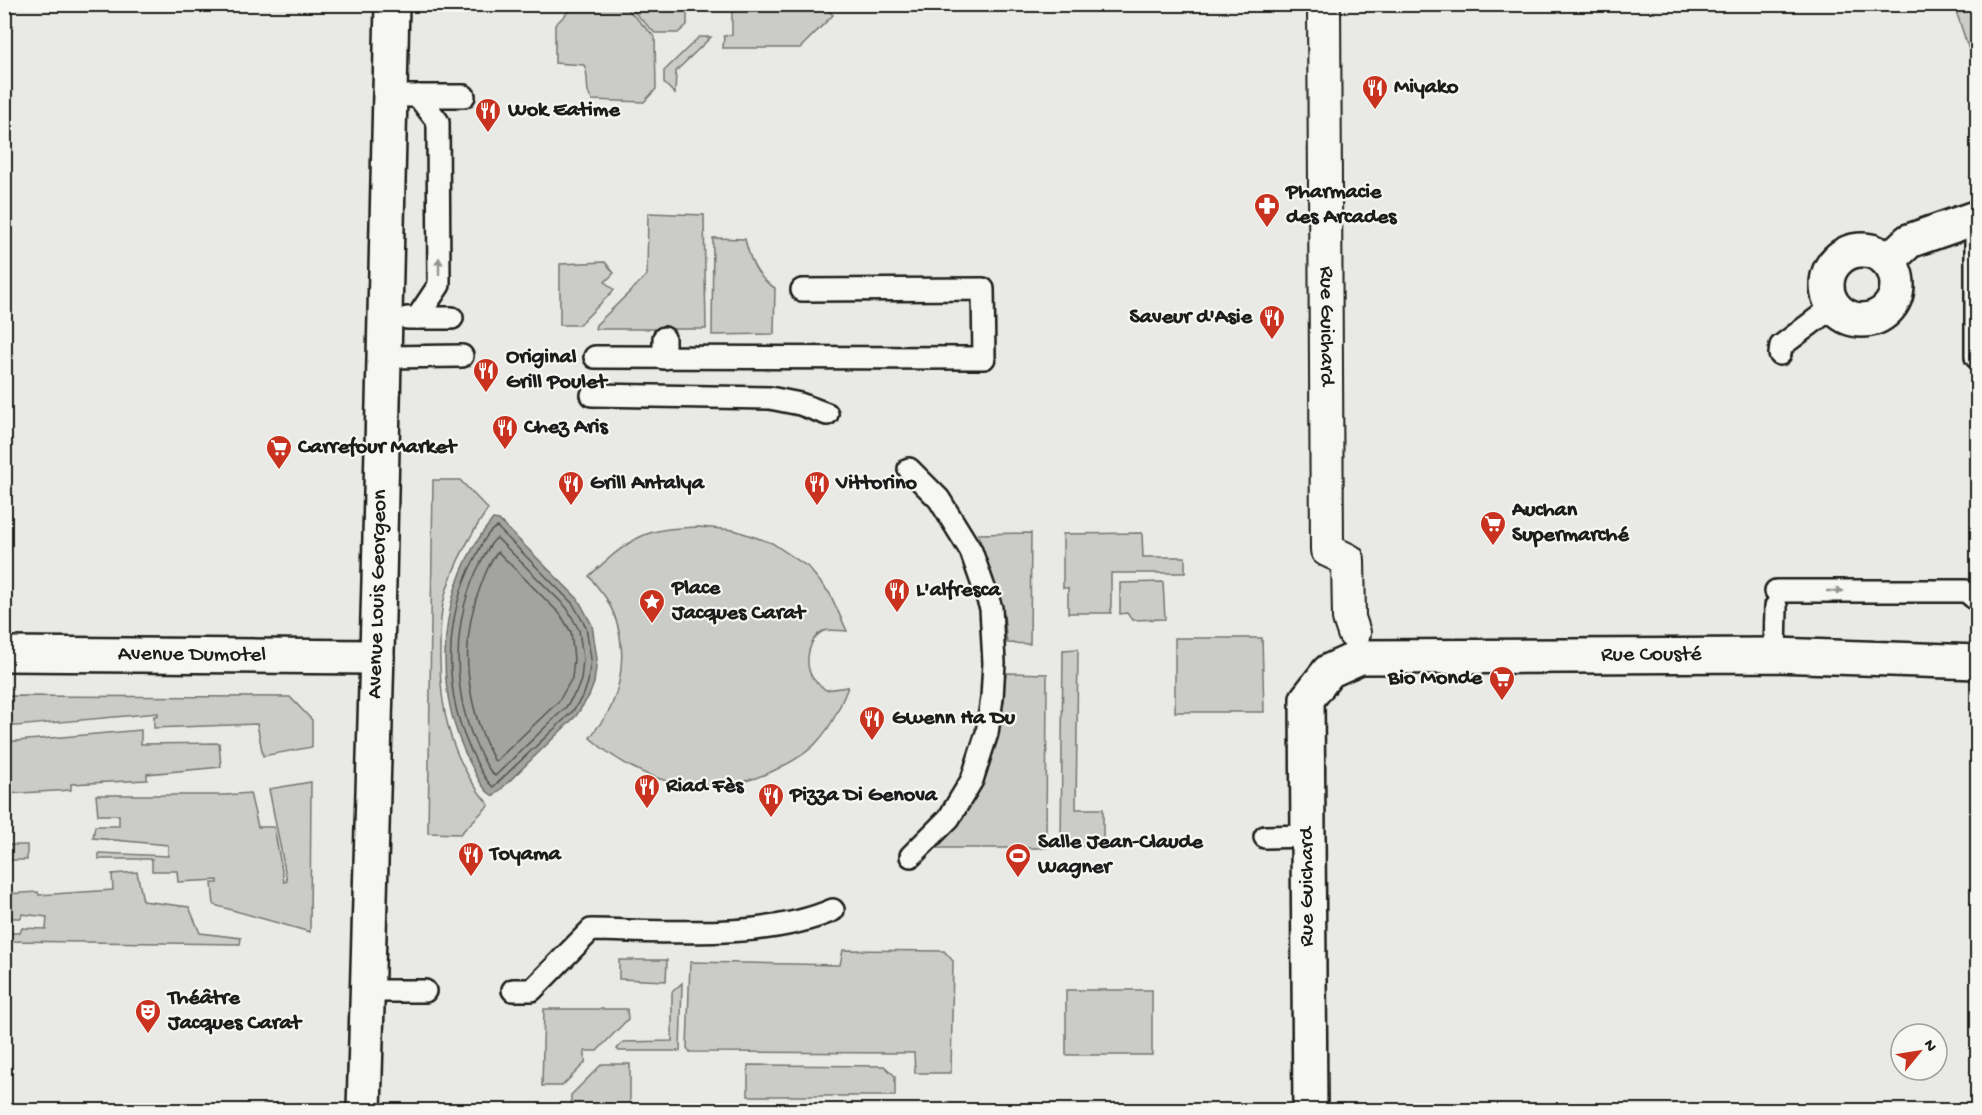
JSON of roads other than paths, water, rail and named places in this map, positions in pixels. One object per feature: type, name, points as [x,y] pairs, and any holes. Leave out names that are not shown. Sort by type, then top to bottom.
[{"type":"street","name":"Avenue Louis Georgeon","points":[[364,1110],[385,357],[401,318],[404,96],[392,4]]},
{"type":"street","name":"Rue Guichard","points":[[1324,4],[1327,550],[1348,560],[1349,618],[1354,633]]},
{"type":"street","points":[[1888,261],[1909,241],[1977,217]]},
{"type":"street","points":[[1868,250],[1888,261],[1895,271],[1898,283],[1897,294],[1892,304],[1875,319],[1863,321],[1852,319],[1841,314],[1833,306],[1828,295],[1827,284],[1830,272],[1844,255],[1868,250]]},
{"type":"street","name":"Avenue Dumotel","points":[[4,654],[377,657]]},
{"type":"street","name":"Rue Cousté","points":[[1329,671],[1360,657],[1775,655],[1977,662]]},
{"type":"street","name":"Rue Guichard","points":[[1310,1110],[1307,699],[1329,671]]},
{"type":"lane","points":[[404,96],[464,96]]},
{"type":"lane","points":[[401,318],[439,285],[438,122],[404,96]]},
{"type":"lane","points":[[1976,357],[1977,217]]},
{"type":"lane","points":[[595,357],[664,348],[984,358],[984,289],[802,290]]},
{"type":"lane","points":[[1780,354],[1780,346],[1833,306]]},
{"type":"lane","points":[[401,318],[453,318]]},
{"type":"lane","points":[[385,357],[462,357]]},
{"type":"lane","points":[[592,395],[770,398],[800,404],[827,414]]},
{"type":"lane","points":[[909,469],[939,499],[971,551],[991,608],[994,663],[987,733],[972,780],[949,818],[911,856]]},
{"type":"lane","points":[[1775,655],[1776,599],[1966,591],[1977,600]]},
{"type":"lane","points":[[1264,837],[1307,836]]},
{"type":"lane","points":[[513,990],[532,990],[591,930],[738,930],[782,926],[814,918],[833,910]]},
{"type":"lane","points":[[368,991],[425,991]]},
{"type":"water","points":[[493,519],[499,520],[578,599],[592,625],[597,659],[594,683],[589,696],[576,716],[494,796],[486,791],[480,782],[457,733],[449,702],[445,670],[446,638],[451,606],[460,575],[474,546]]},
{"type":"place","name":"Miyako","points":[[1375,111]]},
{"type":"place","name":"Wok Eatime","points":[[488,134]]},
{"type":"place","name":"Pharmacie des Arcades","points":[[1267,229]]},
{"type":"place","name":"Saveur d'Asie","points":[[1272,341]]},
{"type":"place","name":"Original Grill Poulet","points":[[486,394]]},
{"type":"place","name":"Chez Aris","points":[[505,451]]},
{"type":"place","name":"Carrefour Market","points":[[279,471]]},
{"type":"place","name":"Grill Antalya","points":[[571,507]]},
{"type":"place","name":"Vittorino","points":[[817,507]]},
{"type":"place","name":"Auchan Supermarché","points":[[1493,547]]},
{"type":"place","name":"L'alfresca","points":[[897,614]]},
{"type":"place","name":"Place Jacques Carat","points":[[652,625]]},
{"type":"place","name":"Bio Monde","points":[[1502,702]]},
{"type":"place","name":"Gwenn Ha Du","points":[[872,742]]},
{"type":"place","name":"Riad Fès","points":[[647,810]]},
{"type":"place","name":"Pizza Di Genova","points":[[771,819]]},
{"type":"place","name":"Toyama","points":[[471,878]]},
{"type":"place","name":"Salle Jean-Claude Wagner","points":[[1018,879]]},
{"type":"place","name":"Théâtre Jacques Carat","points":[[148,1035]]}]
